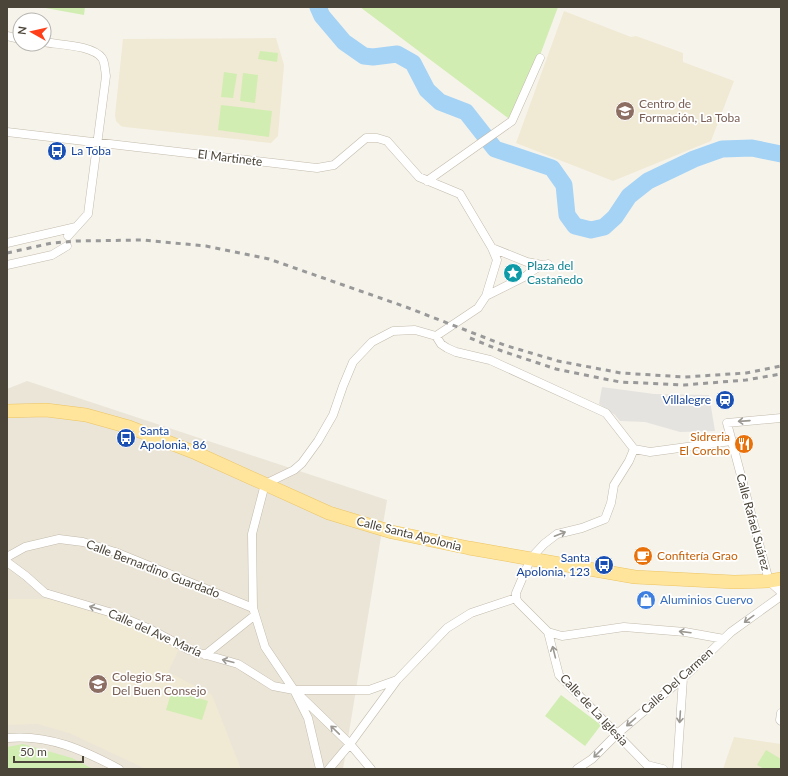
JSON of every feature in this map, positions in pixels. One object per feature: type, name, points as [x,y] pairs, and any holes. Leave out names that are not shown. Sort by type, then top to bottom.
[{"type":"main road","name":"Calle Santa Apolonia","points":[[7,411],[46,410],[86,415],[129,427],[196,453],[329,513],[392,532],[469,548],[635,577],[734,582],[775,580]]},
{"type":"street","points":[[52,43],[96,52],[103,59],[106,76],[88,214],[68,236]]},
{"type":"street","points":[[427,181],[512,121],[540,58]]},
{"type":"street","name":"El Martinete","points":[[7,132],[317,168],[334,166],[366,138],[377,138],[387,141],[419,177],[460,194],[492,248],[497,260],[486,296],[478,308],[436,336]]},
{"type":"street","points":[[7,243],[76,227]]},
{"type":"street","points":[[7,265],[52,255],[67,246]]},
{"type":"street","points":[[486,296],[526,276],[531,271],[545,265],[527,262],[492,248]]},
{"type":"street","points":[[320,769],[308,718],[294,690],[265,647],[254,611],[252,534],[265,484],[294,470],[302,463],[318,441],[333,415],[353,362],[372,342],[392,331],[414,330],[436,336],[441,344],[447,348],[456,352],[490,360],[606,413],[634,449],[650,452],[731,441]]},
{"type":"street","name":"Calle Rafael Suárez","points":[[775,580],[731,441],[727,422],[781,418]]},
{"type":"street","points":[[329,769],[350,744],[397,680],[447,628],[471,613],[516,598],[516,593],[530,558],[557,534],[582,528],[605,520],[611,503],[614,485],[629,461],[634,449]]},
{"type":"street","name":"Calle Bernardino Guardado","points":[[7,557],[24,547],[59,539],[83,542],[115,552],[254,611]]},
{"type":"street","name":"Calle del Ave María","points":[[7,562],[45,593],[109,612],[150,629],[189,650],[238,664],[273,686],[294,690],[369,690],[397,680]]},
{"type":"street","points":[[775,580],[781,592]]},
{"type":"street","name":"Calle Del Carmen","points":[[577,769],[592,759],[617,734],[683,678],[731,632],[781,596]]},
{"type":"street","name":"Calle de La Iglesia","points":[[516,598],[518,602],[548,632],[560,675],[647,765],[662,769]]},
{"type":"street","points":[[205,655],[254,611]]},
{"type":"street","points":[[548,632],[562,636],[624,627],[685,632],[724,639]]},
{"type":"street","points":[[677,769],[683,678]]},
{"type":"street","points":[[294,690],[350,744],[371,769]]},
{"type":"street","points":[[781,713],[781,721]]},
{"type":"street","points":[[7,738],[22,736],[58,741],[94,756],[119,769]]},
{"type":"shaded area","name":"Centro de Formación, La Toba","points":[[564,11],[631,37],[636,36],[683,53],[683,62],[734,81],[711,141],[613,181],[516,143]]},
{"type":"shaded area","points":[[276,38],[284,65],[278,136],[271,143],[125,127],[121,126],[116,121],[115,115],[123,39]]},
{"type":"shaded area","points":[[27,381],[387,500],[343,769],[7,769],[7,389]]},
{"type":"shaded area","points":[[602,387],[654,394],[709,395],[715,431],[680,432],[645,422],[620,421],[615,415],[599,404]]},
{"type":"shaded area","name":"Colegio Sra. Del Buen Consejo","points":[[7,599],[50,599],[117,619],[179,649],[168,672],[212,695],[241,769],[146,769],[69,733],[37,724],[7,725]]},
{"type":"shaded area","points":[[734,737],[781,744],[781,769],[723,769]]},
{"type":"green space","points":[[40,7],[85,7],[84,15]]},
{"type":"green space","points":[[360,7],[558,7],[533,74],[512,121]]},
{"type":"green space","points":[[260,51],[278,53],[277,62],[258,59]]},
{"type":"green space","points":[[224,72],[237,74],[233,98],[221,97]]},
{"type":"green space","points":[[243,73],[258,75],[255,103],[240,101]]},
{"type":"green space","points":[[221,105],[272,111],[269,137],[218,130]]},
{"type":"green space","points":[[172,690],[208,701],[202,720],[166,710]]},
{"type":"green space","points":[[561,695],[601,725],[585,746],[545,716]]},
{"type":"green space","points":[[23,744],[72,758],[93,769],[7,769],[7,747]]},
{"type":"green space","points":[[766,750],[781,759],[781,769],[764,769],[757,765]]},
{"type":"waterway","points":[[318,7],[322,16],[344,42],[364,56],[373,57],[397,54],[413,63],[427,90],[440,102],[466,112],[495,149],[552,168],[564,185],[567,215],[575,226],[591,230],[604,227],[615,217],[629,196],[648,181],[694,159],[722,149],[752,148],[781,154]]},
{"type":"railway","points":[[7,253],[52,243],[77,241],[142,240],[206,246],[269,259],[406,307],[504,345],[558,361],[621,373],[685,377],[746,373],[781,366]]},
{"type":"railway","points":[[470,338],[502,351],[556,369],[620,382],[684,385],[746,380],[781,374]]},
{"type":"place","name":"Centro de Formación, La Toba","points":[[625,111]]},
{"type":"place","name":"La Toba","points":[[57,151]]},
{"type":"place","name":"Plaza del Castañedo","points":[[513,273]]},
{"type":"place","name":"Villalegre","points":[[725,400]]},
{"type":"place","name":"Santa Apolonia, 86","points":[[126,438]]},
{"type":"place","name":"Sidreria El Corcho","points":[[744,444]]},
{"type":"place","name":"Confitería Grao","points":[[643,556]]},
{"type":"place","name":"Santa Apolonia, 123","points":[[604,565]]},
{"type":"place","name":"Aluminios Cuervo","points":[[646,600]]},
{"type":"place","name":"Colegio Sra. Del Buen Consejo","points":[[98,684]]}]
